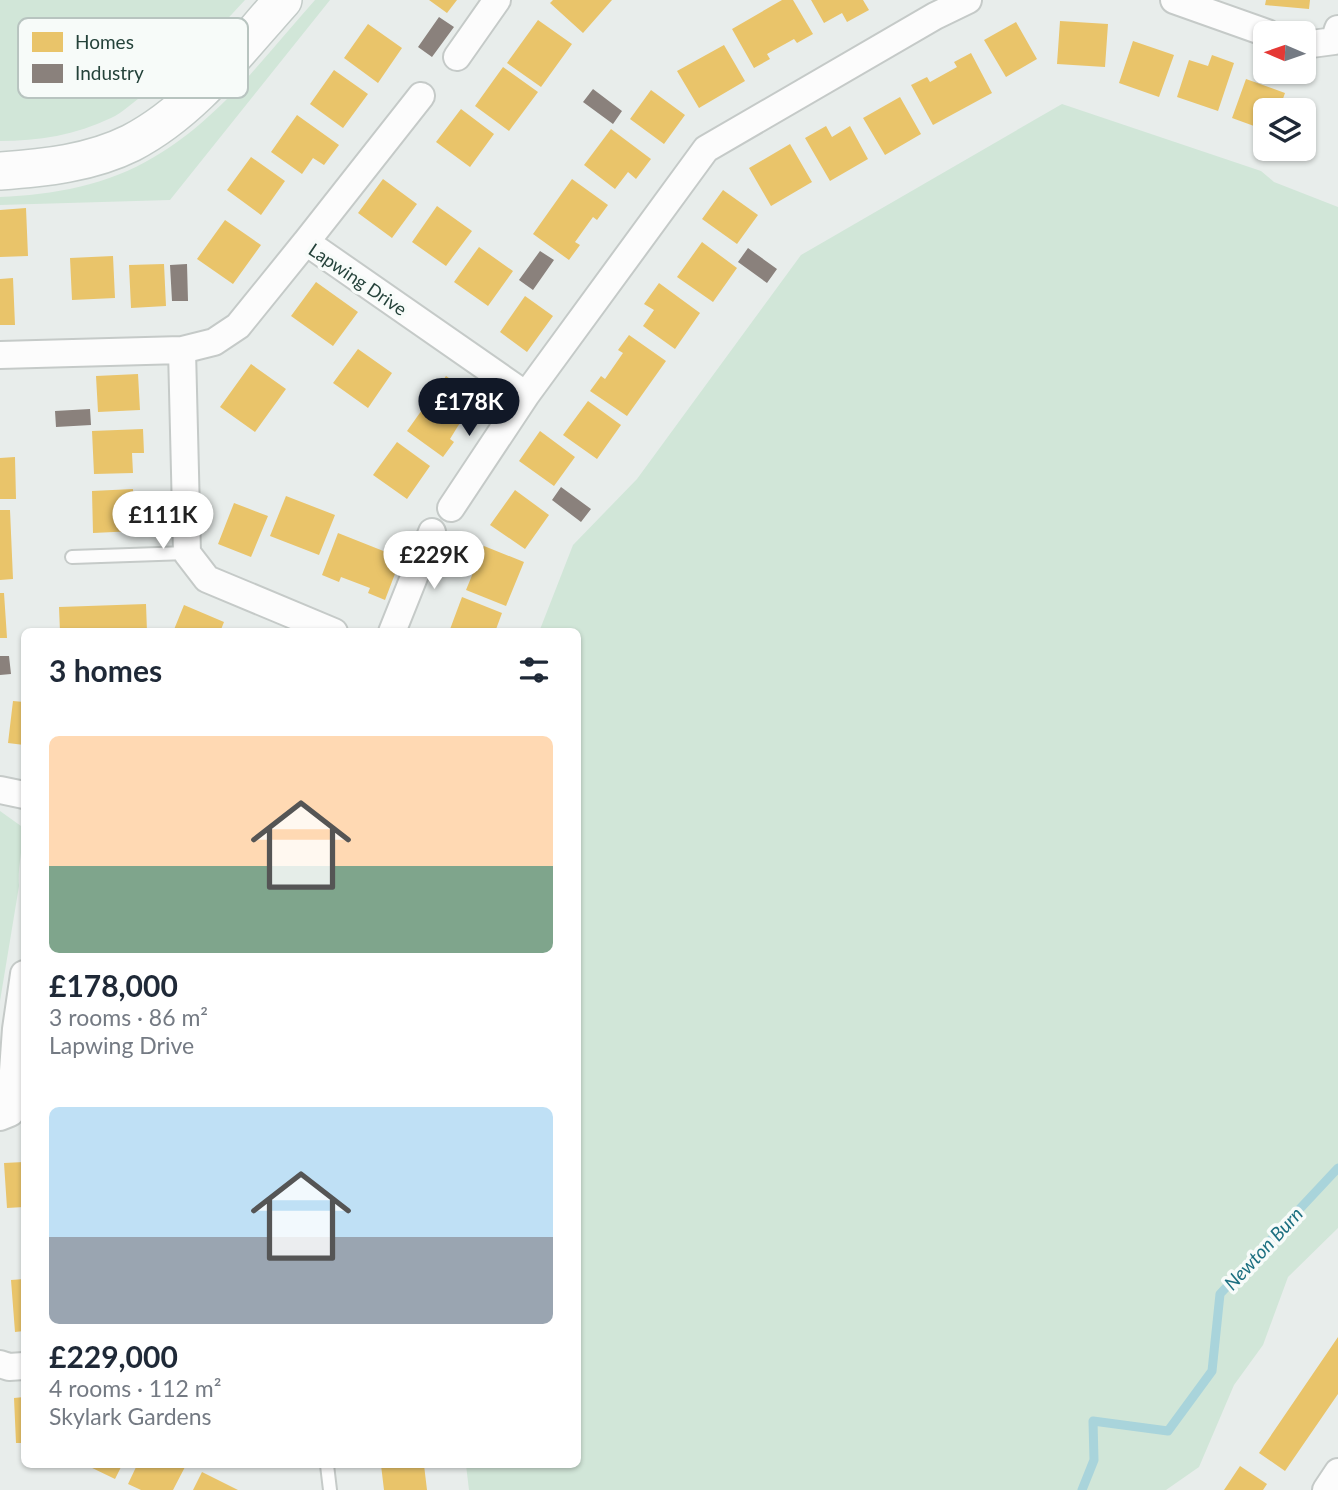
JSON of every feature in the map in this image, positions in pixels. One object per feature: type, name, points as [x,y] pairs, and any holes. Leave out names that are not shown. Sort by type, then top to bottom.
[{"type":"street","points":[[248,39],[283,0]]},
{"type":"street","points":[[457,57],[498,0]]},
{"type":"street","points":[[451,508],[526,395],[706,149],[935,16],[968,0]]},
{"type":"street","points":[[1174,0],[1253,28]]},
{"type":"street","points":[[1316,43],[1334,41],[1338,29]]},
{"type":"street","points":[[306,242],[421,96]]},
{"type":"street","points":[[0,171],[72,163],[129,144],[163,123],[190,98]]},
{"type":"street","name":"Lapwing Drive","points":[[0,355],[182,350],[214,342],[238,326],[306,242],[526,395]]},
{"type":"street","points":[[182,350],[187,553],[207,579],[324,628]]},
{"type":"street","points":[[394,628],[432,532]]},
{"type":"street","points":[[0,790],[21,794]]},
{"type":"street","points":[[9,1116],[21,995]]},
{"type":"street","points":[[0,1364],[21,1366]]},
{"type":"street","points":[[1326,1490],[1338,1472]]},
{"type":"lane","points":[[72,557],[187,553]]},
{"type":"lane","points":[[327,1468],[330,1490]]},
{"type":"green space","points":[[0,0],[245,0],[228,18],[18,18],[18,98],[140,98],[115,116],[84,129],[57,136],[0,141]]},
{"type":"green space","points":[[315,0],[330,0],[170,200],[0,205],[0,197],[80,187],[136,167],[177,142],[228,98],[248,98],[248,76]]},
{"type":"green space","points":[[1062,104],[1261,171],[1274,182],[1338,207],[1338,1228],[1288,1277],[1263,1345],[1234,1385],[1199,1467],[1166,1490],[469,1490],[466,1468],[581,1468],[581,628],[541,628],[573,545],[637,479],[801,255]]},
{"type":"green space","points":[[0,811],[21,826],[21,850],[19,886],[0,1001]]},
{"type":"building: Homes","points":[[429,0],[457,0],[447,13]]},
{"type":"building: Homes","points":[[553,0],[612,0],[583,33],[550,3]]},
{"type":"building: Homes","points":[[782,0],[793,0],[813,34],[797,43],[794,39],[767,54],[770,59],[754,68],[732,29]]},
{"type":"building: Homes","points":[[811,0],[863,0],[869,10],[847,22],[842,13],[824,23]]},
{"type":"building: Homes","points":[[1266,0],[1310,0],[1309,9],[1265,5]]},
{"type":"building: Homes","points":[[538,20],[572,44],[541,87],[507,63]]},
{"type":"building: Homes","points":[[1060,21],[1108,24],[1105,67],[1057,64]]},
{"type":"building: Homes","points":[[1016,22],[1037,59],[1006,77],[984,40]]},
{"type":"building: Homes","points":[[368,24],[402,48],[378,83],[344,58]]},
{"type":"building: Homes","points":[[1133,41],[1174,55],[1159,97],[1119,83]]},
{"type":"building: Homes","points":[[724,45],[745,81],[699,108],[677,71]]},
{"type":"building: Homes","points":[[971,53],[992,93],[933,125],[911,85],[927,77],[930,82],[957,67],[954,62]]},
{"type":"building: Homes","points":[[1212,55],[1234,63],[1218,111],[1177,97],[1189,60],[1208,66]]},
{"type":"building: Homes","points":[[503,67],[538,92],[509,131],[475,106]]},
{"type":"building: Homes","points":[[334,70],[368,94],[343,128],[310,104]]},
{"type":"building: Homes","points":[[1246,79],[1253,84],[1285,93],[1283,98],[1253,98],[1253,126],[1232,118]]},
{"type":"building: Homes","points":[[651,90],[685,115],[664,144],[630,119]]},
{"type":"building: Homes","points":[[900,97],[921,134],[885,155],[863,118]]},
{"type":"building: Homes","points":[[461,109],[494,134],[470,167],[436,142]]},
{"type":"building: Homes","points":[[297,115],[339,145],[324,165],[313,158],[302,174],[271,152]]},
{"type":"building: Homes","points":[[826,126],[832,137],[850,126],[868,159],[830,181],[805,138]]},
{"type":"building: Homes","points":[[611,129],[651,159],[636,179],[628,172],[615,189],[584,165]]},
{"type":"building: Homes","points":[[790,144],[812,182],[771,206],[749,168]]},
{"type":"building: Homes","points":[[251,157],[285,181],[261,215],[227,190]]},
{"type":"building: Homes","points":[[383,179],[417,204],[392,238],[358,213]]},
{"type":"building: Homes","points":[[572,179],[608,205],[597,220],[593,217],[575,242],[580,245],[569,260],[533,234]]},
{"type":"building: Homes","points":[[723,190],[758,215],[737,244],[702,219]]},
{"type":"building: Homes","points":[[437,206],[472,231],[446,266],[412,242]]},
{"type":"building: Homes","points":[[26,208],[28,256],[0,257],[0,210]]},
{"type":"building: Homes","points":[[225,220],[261,245],[233,284],[197,259]]},
{"type":"building: Homes","points":[[702,242],[737,268],[713,302],[677,277]]},
{"type":"building: Homes","points":[[479,247],[513,271],[488,306],[454,282]]},
{"type":"building: Homes","points":[[113,256],[115,298],[72,300],[70,258]]},
{"type":"building: Homes","points":[[164,264],[166,306],[131,308],[129,265]]},
{"type":"building: Homes","points":[[13,278],[15,325],[0,325],[0,279]]},
{"type":"building: Homes","points":[[316,282],[358,312],[333,346],[291,316]]},
{"type":"building: Homes","points":[[659,283],[700,313],[675,349],[643,326],[654,310],[644,304]]},
{"type":"building: Homes","points":[[525,296],[553,316],[527,352],[500,332]]},
{"type":"building: Homes","points":[[629,335],[666,361],[627,416],[590,391],[601,376],[605,379],[623,353],[618,350]]},
{"type":"building: Homes","points":[[358,349],[392,373],[368,408],[333,383]]},
{"type":"building: Homes","points":[[251,364],[286,389],[255,432],[220,407]]},
{"type":"building: Homes","points":[[138,374],[140,410],[98,412],[96,376]]},
{"type":"building: Homes","points":[[446,376],[483,402],[472,416],[468,413],[458,426],[450,439],[454,442],[443,457],[407,431]]},
{"type":"building: Homes","points":[[588,401],[621,425],[597,459],[563,435]]},
{"type":"building: Homes","points":[[143,429],[144,453],[132,453],[133,473],[94,474],[92,431]]},
{"type":"building: Homes","points":[[540,431],[575,457],[554,486],[519,461]]},
{"type":"building: Homes","points":[[397,442],[430,466],[407,499],[373,475]]},
{"type":"building: Homes","points":[[15,457],[16,499],[0,499],[0,458]]},
{"type":"building: Homes","points":[[133,489],[135,531],[93,533],[92,491]]},
{"type":"building: Homes","points":[[515,490],[549,515],[525,549],[490,525]]},
{"type":"building: Homes","points":[[286,496],[335,515],[319,555],[270,536]]},
{"type":"building: Homes","points":[[234,503],[268,516],[251,557],[218,544]]},
{"type":"building: Homes","points":[[0,510],[10,510],[13,579],[0,580]]},
{"type":"building: Homes","points":[[338,533],[401,558],[385,600],[368,593],[370,588],[341,577],[339,582],[322,575]]},
{"type":"building: Homes","points":[[484,546],[524,562],[506,606],[466,590]]},
{"type":"building: Homes","points":[[0,593],[4,593],[7,638],[0,638]]},
{"type":"building: Homes","points":[[462,597],[502,613],[496,628],[450,628]]},
{"type":"building: Homes","points":[[146,604],[147,628],[60,628],[59,607]]},
{"type":"building: Homes","points":[[184,605],[224,622],[222,628],[175,628]]},
{"type":"building: Homes","points":[[13,701],[21,702],[21,745],[8,743]]},
{"type":"building: Homes","points":[[21,1162],[21,1207],[7,1208],[4,1163]]},
{"type":"building: Homes","points":[[21,1279],[21,1331],[15,1332],[11,1280]]},
{"type":"building: Homes","points":[[1338,1337],[1338,1394],[1285,1471],[1259,1453]]},
{"type":"building: Homes","points":[[21,1397],[21,1443],[16,1443],[14,1398]]},
{"type":"building: Homes","points":[[1240,1466],[1267,1484],[1263,1490],[1224,1490]]},
{"type":"building: Homes","points":[[92,1468],[120,1468],[115,1479]]},
{"type":"building: Homes","points":[[136,1468],[184,1468],[173,1490],[141,1490],[128,1484]]},
{"type":"building: Homes","points":[[381,1468],[424,1468],[427,1490],[384,1490]]},
{"type":"building: Homes","points":[[202,1472],[238,1490],[193,1490]]},
{"type":"building: Industry","points":[[439,17],[454,27],[432,57],[418,47]]},
{"type":"building: Industry","points":[[593,89],[622,111],[613,124],[583,102]]},
{"type":"building: Industry","points":[[748,248],[777,269],[767,283],[738,262]]},
{"type":"building: Industry","points":[[540,251],[554,260],[533,290],[519,280]]},
{"type":"building: Industry","points":[[187,264],[188,301],[172,301],[170,265]]},
{"type":"building: Industry","points":[[90,409],[91,425],[56,427],[55,411]]},
{"type":"building: Industry","points":[[561,487],[591,509],[581,522],[552,500]]},
{"type":"building: Industry","points":[[0,656],[9,656],[11,674],[0,675]]},
{"type":"waterway","name":"Newton Burn","points":[[1082,1490],[1094,1460],[1093,1421],[1168,1431],[1212,1371],[1220,1294],[1338,1168]]}]
